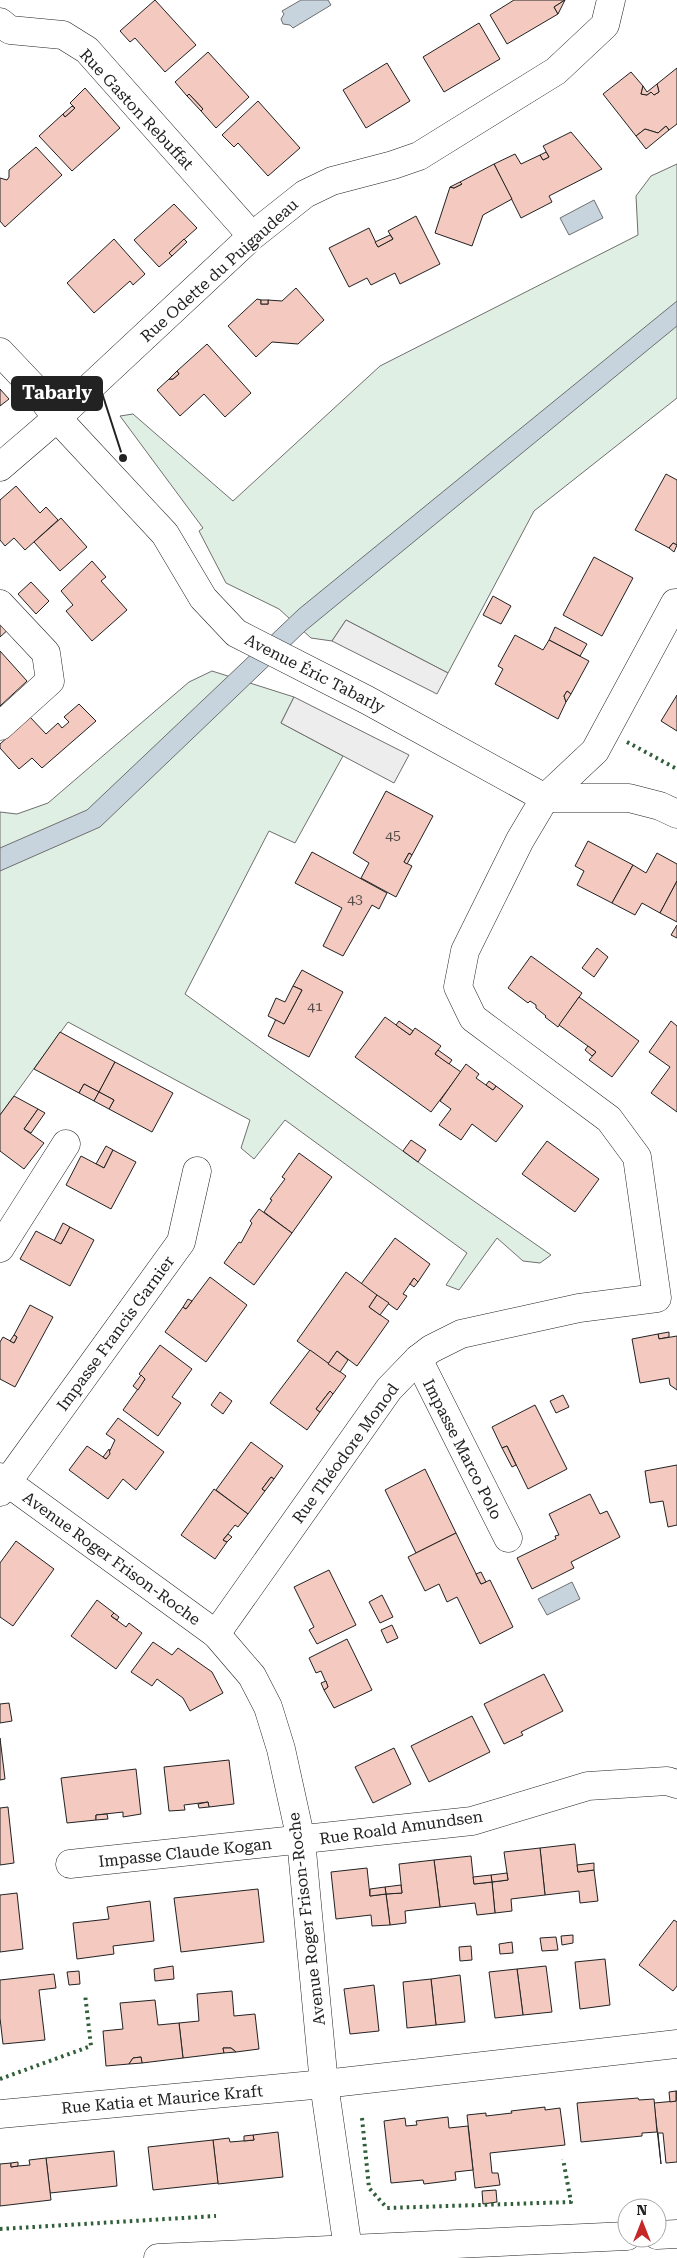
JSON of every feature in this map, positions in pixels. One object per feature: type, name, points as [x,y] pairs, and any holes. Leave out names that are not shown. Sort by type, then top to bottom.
[{"type":"street","name":"Rue Odette du Puigaudeau","points":[[0,467],[57,418],[252,236],[306,194],[332,181],[393,166],[419,156],[556,71],[605,25],[610,0]]},
{"type":"street","name":"Rue Gaston Rebuffat","points":[[0,22],[10,30],[63,35],[87,50],[252,236]]},
{"type":"street","name":"Avenue Éric Tabarly","points":[[0,352],[36,390],[57,418],[166,534],[203,598],[236,633],[367,700],[545,798],[629,798],[660,806],[677,814]]},
{"type":"street","name":"Rue Théodore Monod","points":[[216,1634],[389,1389],[418,1359],[431,1349],[461,1334],[579,1308],[667,1296],[637,1157],[609,1119],[473,1018],[458,987],[465,951],[520,840],[545,798],[595,751],[675,603]]},
{"type":"street","points":[[0,604],[46,653],[50,681],[0,726]]},
{"type":"street","points":[[0,1248],[66,1144]]},
{"type":"street","name":"Impasse Francis Garnier","points":[[2,1484],[181,1242],[197,1171]]},
{"type":"street","name":"Impasse Marco Polo","points":[[418,1359],[508,1538]]},
{"type":"street","name":"Avenue Roger Frison-Roche","points":[[2,1484],[216,1634],[252,1676],[268,1707],[282,1749],[301,1840],[324,2084],[348,2249]]},
{"type":"street","name":"Rue Roald Amundsen","points":[[301,1840],[472,1821],[588,1786],[667,1781],[677,1784]]},
{"type":"street","name":"Impasse Claude Kogan","points":[[70,1864],[301,1840]]},
{"type":"street","points":[[324,2084],[677,2044]]},
{"type":"street","name":"Rue Katia et Maurice Kraft","points":[[0,2114],[324,2084]]},
{"type":"street","points":[[158,2258],[617,2236]]},
{"type":"green space","points":[[677,164],[677,398],[534,511],[448,673],[346,620],[332,641],[311,638],[279,609],[226,583],[199,531],[203,528],[120,416],[133,414],[233,501],[380,366],[638,235],[636,196],[651,176]]},
{"type":"green space","points":[[212,671],[294,697],[281,723],[343,756],[295,843],[269,831],[185,994],[418,1162],[551,1255],[540,1263],[523,1261],[497,1238],[459,1290],[446,1285],[467,1253],[285,1120],[254,1159],[241,1148],[250,1120],[68,1022],[0,1115],[0,812],[17,814],[48,803],[189,682]]},
{"type":"shaded area","points":[[301,0],[328,0],[331,5],[293,28],[290,25],[283,24],[281,19],[284,14],[282,11]]},
{"type":"shaded area","points":[[594,200],[603,218],[569,235],[560,218]]},
{"type":"shaded area","points":[[677,301],[677,326],[305,631],[100,827],[0,871],[0,848],[87,810],[299,609]]},
{"type":"shaded area","points":[[346,620],[448,673],[437,694],[332,641]]},
{"type":"shaded area","points":[[294,697],[409,755],[394,783],[281,723]]},
{"type":"shaded area","points":[[572,1582],[580,1599],[547,1615],[538,1599]]},
{"type":"building","points":[[155,0],[196,45],[165,72],[135,38],[130,42],[120,31]]},
{"type":"building","points":[[514,0],[565,0],[554,7],[558,14],[507,44],[490,15]]},
{"type":"building","points":[[565,0],[558,14],[554,7]]},
{"type":"building","points":[[479,23],[500,59],[444,92],[423,57]]},
{"type":"building","points":[[208,52],[249,97],[216,128],[201,111],[203,109],[189,94],[187,96],[175,82]]},
{"type":"building","points":[[387,63],[410,101],[366,128],[343,90]]},
{"type":"building","points":[[677,68],[677,124],[669,130],[666,126],[658,133],[645,129],[636,136],[603,94],[631,72],[643,86],[641,94],[647,95],[651,92],[654,95],[659,92],[657,84]]},
{"type":"building","points":[[657,84],[659,92],[654,95],[651,92],[647,95],[641,94],[643,86],[647,92]]},
{"type":"building","points":[[85,88],[120,128],[72,171],[39,136],[63,114],[65,117],[75,108],[70,103]]},
{"type":"building","points":[[189,94],[203,109],[201,111],[187,96]]},
{"type":"building","points":[[258,101],[300,148],[268,176],[238,143],[234,147],[222,135]]},
{"type":"building","points":[[72,106],[75,108],[65,117],[63,114]]},
{"type":"building","points":[[666,126],[669,130],[646,149],[636,136],[645,129],[658,133]]},
{"type":"building","points":[[571,132],[602,169],[549,196],[552,202],[521,218],[494,164],[515,154],[521,164],[540,155],[543,160],[549,157],[543,146]]},
{"type":"building","points":[[36,147],[62,175],[5,227],[0,221],[0,178],[7,180],[9,170]]},
{"type":"building","points":[[546,152],[549,157],[543,160],[540,155]]},
{"type":"building","points":[[494,164],[512,199],[483,215],[472,246],[435,233],[450,187],[454,188],[462,184],[460,182]]},
{"type":"building","points":[[460,182],[462,184],[454,188],[450,187]]},
{"type":"building","points":[[174,204],[197,228],[169,253],[172,256],[159,267],[134,240]]},
{"type":"building","points":[[416,216],[440,264],[400,284],[395,273],[371,285],[367,278],[349,287],[329,248],[369,228],[378,247],[393,239],[388,231]]},
{"type":"building","points":[[390,235],[393,239],[378,247],[375,242]]},
{"type":"building","points":[[114,239],[145,274],[133,285],[130,281],[94,313],[67,283]]},
{"type":"building","points":[[184,239],[187,242],[172,256],[169,253]]},
{"type":"building","points":[[296,288],[324,320],[298,344],[272,342],[256,357],[228,326],[257,299],[261,300],[261,304],[268,304],[268,300],[282,301]]},
{"type":"building","points":[[261,300],[268,300],[268,304],[261,304]]},
{"type":"building","points":[[207,344],[251,393],[225,417],[204,394],[180,416],[157,390],[169,379],[173,379],[179,374],[177,371]]},
{"type":"building","points":[[177,371],[179,374],[173,379],[169,379]]},
{"type":"building","points":[[0,389],[9,399],[0,406]]},
{"type":"building","points":[[666,474],[677,480],[677,545],[673,543],[669,548],[635,530]]},
{"type":"building","points":[[16,486],[40,513],[46,507],[58,520],[25,550],[14,538],[5,546],[0,540],[0,500]]},
{"type":"building","points":[[61,518],[87,547],[60,571],[34,542]]},
{"type":"building","points":[[673,543],[677,545],[674,552],[669,548]]},
{"type":"building","points":[[594,557],[633,578],[602,636],[563,615]]},
{"type":"building","points":[[92,561],[106,577],[101,581],[127,610],[92,641],[66,611],[73,605],[61,591]]},
{"type":"building","points":[[31,582],[49,601],[36,614],[18,594]]},
{"type":"building","points":[[493,596],[511,606],[501,624],[483,615]]},
{"type":"building","points":[[0,616],[10,628],[0,637]]},
{"type":"building","points":[[555,627],[587,644],[580,656],[549,640]]},
{"type":"building","points":[[515,635],[543,650],[549,640],[589,661],[571,694],[567,691],[564,696],[566,702],[558,719],[495,684],[503,669],[498,666]]},
{"type":"building","points":[[0,651],[27,681],[0,706]]},
{"type":"building","points":[[567,691],[571,694],[566,702],[564,696]]},
{"type":"building","points":[[677,695],[677,731],[661,721]]},
{"type":"building","points":[[79,704],[96,721],[42,768],[32,758],[19,769],[0,748],[0,744],[30,717],[46,734],[58,723],[62,728],[69,722],[64,717]]},
{"type":"building","points":[[386,791],[433,816],[412,855],[409,853],[404,862],[412,866],[396,897],[361,878],[369,863],[353,853]]},
{"type":"building","points":[[588,841],[633,865],[612,903],[577,885],[584,871],[575,866]]},
{"type":"building","points":[[312,852],[387,893],[379,909],[372,905],[343,956],[323,946],[342,908],[295,883]]},
{"type":"building","points":[[409,853],[412,855],[407,864],[404,862]]},
{"type":"building","points":[[657,853],[677,864],[677,881],[660,913],[642,903],[635,915],[612,903],[633,865],[646,873]]},
{"type":"building","points":[[677,881],[677,922],[660,913]]},
{"type":"building","points":[[677,925],[677,938],[671,935]]},
{"type":"building","points":[[597,948],[608,957],[594,977],[582,968]]},
{"type":"building","points":[[531,956],[582,993],[558,1027],[536,1008],[536,1005],[530,1001],[528,1003],[508,988]]},
{"type":"building","points":[[302,970],[343,992],[309,1057],[268,1036],[276,1019],[284,1024],[302,990],[293,986]]},
{"type":"building","points":[[293,986],[302,990],[284,1024],[268,1016],[276,998],[285,1002]]},
{"type":"building","points":[[579,997],[639,1041],[612,1077],[589,1060],[596,1052],[559,1025]]},
{"type":"building","points":[[385,1017],[410,1035],[415,1028],[441,1046],[435,1054],[461,1072],[431,1112],[355,1057]]},
{"type":"building","points":[[399,1021],[413,1031],[410,1035],[396,1025]]},
{"type":"building","points":[[671,1021],[677,1026],[677,1112],[651,1093],[670,1067],[649,1052]]},
{"type":"building","points":[[60,1032],[115,1062],[99,1092],[84,1084],[79,1093],[34,1069]]},
{"type":"building","points":[[588,1046],[596,1052],[592,1056],[585,1050]]},
{"type":"building","points":[[438,1050],[452,1060],[449,1064],[435,1054]]},
{"type":"building","points":[[115,1062],[173,1093],[152,1132],[109,1109],[114,1100],[99,1092]]},
{"type":"building","points":[[466,1064],[479,1074],[476,1078],[493,1090],[496,1086],[523,1106],[496,1142],[472,1124],[461,1140],[439,1125],[451,1109],[440,1101]]},
{"type":"building","points":[[489,1081],[496,1086],[493,1090],[486,1085]]},
{"type":"building","points":[[84,1084],[99,1092],[94,1101],[79,1093]]},
{"type":"building","points":[[99,1092],[114,1100],[109,1109],[94,1101]]},
{"type":"building","points":[[14,1096],[38,1109],[24,1129],[44,1143],[24,1169],[0,1151],[0,1115]]},
{"type":"building","points":[[38,1109],[45,1113],[31,1133],[24,1129]]},
{"type":"building","points":[[411,1140],[426,1150],[418,1162],[403,1151]]},
{"type":"building","points":[[547,1141],[599,1179],[575,1212],[522,1174]]},
{"type":"building","points":[[106,1146],[113,1150],[104,1168],[96,1164]]},
{"type":"building","points":[[113,1150],[136,1162],[111,1209],[66,1185],[81,1156],[104,1168]]},
{"type":"building","points":[[299,1153],[332,1177],[292,1233],[264,1212],[272,1200],[270,1199],[285,1179],[282,1177]]},
{"type":"building","points":[[259,1209],[292,1233],[254,1285],[224,1263],[239,1242],[241,1243],[252,1223],[250,1221]]},
{"type":"building","points":[[63,1223],[70,1227],[61,1244],[54,1241]]},
{"type":"building","points":[[70,1227],[94,1240],[70,1286],[20,1259],[36,1231],[61,1244]]},
{"type":"building","points":[[395,1238],[430,1264],[418,1282],[414,1278],[403,1294],[407,1296],[397,1310],[361,1284]]},
{"type":"building","points":[[346,1272],[377,1295],[369,1307],[389,1321],[357,1366],[337,1351],[328,1364],[297,1341]]},
{"type":"building","points":[[210,1277],[247,1305],[206,1362],[165,1332],[183,1307],[186,1309]]},
{"type":"building","points":[[414,1278],[418,1282],[414,1287],[410,1284]]},
{"type":"building","points":[[377,1295],[389,1303],[380,1315],[369,1307]]},
{"type":"building","points":[[188,1299],[192,1301],[186,1309],[183,1307]]},
{"type":"building","points":[[30,1305],[53,1317],[15,1387],[0,1379],[0,1342],[3,1337],[14,1343],[17,1337],[14,1335]]},
{"type":"building","points":[[669,1332],[669,1337],[659,1339],[658,1334]]},
{"type":"building","points":[[658,1334],[659,1339],[677,1336],[677,1390],[670,1385],[669,1378],[640,1383],[632,1339]]},
{"type":"building","points":[[14,1335],[17,1337],[14,1343],[10,1341]]},
{"type":"building","points":[[160,1345],[192,1369],[172,1397],[181,1403],[158,1436],[123,1410],[145,1379],[139,1374]]},
{"type":"building","points":[[310,1350],[346,1376],[333,1394],[330,1391],[316,1409],[320,1412],[307,1430],[270,1403]]},
{"type":"building","points":[[337,1351],[348,1360],[340,1372],[328,1364]]},
{"type":"building","points":[[141,1375],[145,1379],[138,1390],[133,1386]]},
{"type":"building","points":[[330,1391],[333,1394],[320,1412],[316,1409]]},
{"type":"building","points":[[220,1392],[232,1401],[223,1414],[211,1405]]},
{"type":"building","points":[[563,1395],[569,1407],[556,1413],[550,1401]]},
{"type":"building","points":[[535,1405],[567,1469],[528,1489],[507,1446],[502,1448],[492,1427]]},
{"type":"building","points":[[118,1418],[164,1452],[136,1490],[123,1479],[108,1499],[69,1470],[87,1446],[106,1459],[115,1440],[106,1434]]},
{"type":"building","points":[[251,1442],[283,1466],[274,1479],[271,1477],[262,1489],[265,1491],[248,1514],[216,1490]]},
{"type":"building","points":[[507,1446],[516,1465],[512,1467],[502,1448]]},
{"type":"building","points":[[109,1449],[110,1454],[106,1459],[103,1457]]},
{"type":"building","points":[[677,1465],[677,1525],[668,1527],[663,1501],[650,1503],[645,1471]]},
{"type":"building","points":[[425,1469],[456,1533],[416,1553],[385,1490]]},
{"type":"building","points":[[271,1477],[274,1479],[265,1491],[262,1489]]},
{"type":"building","points":[[214,1489],[248,1514],[238,1527],[235,1525],[223,1540],[227,1542],[215,1559],[181,1535]]},
{"type":"building","points":[[590,1494],[600,1514],[607,1511],[620,1537],[571,1562],[574,1568],[532,1589],[517,1558],[556,1539],[555,1536],[559,1535],[549,1514]]},
{"type":"building","points":[[456,1533],[481,1584],[490,1580],[513,1627],[480,1644],[457,1597],[447,1602],[439,1584],[425,1591],[408,1557]]},
{"type":"building","points":[[228,1534],[232,1537],[227,1542],[223,1540]]},
{"type":"building","points":[[16,1541],[54,1569],[13,1626],[0,1617],[0,1563]]},
{"type":"building","points":[[329,1570],[356,1625],[317,1644],[309,1630],[314,1627],[294,1587]]},
{"type":"building","points":[[481,1572],[486,1582],[481,1584],[476,1574]]},
{"type":"building","points":[[382,1595],[393,1617],[380,1623],[369,1602]]},
{"type":"building","points":[[97,1600],[114,1613],[111,1616],[126,1627],[129,1623],[142,1633],[116,1669],[71,1636]]},
{"type":"building","points":[[114,1613],[119,1617],[117,1620],[111,1616]]},
{"type":"building","points":[[392,1625],[398,1638],[387,1643],[381,1630]]},
{"type":"building","points":[[347,1639],[372,1690],[334,1708],[324,1690],[328,1687],[321,1671],[316,1673],[309,1658]]},
{"type":"building","points":[[153,1642],[172,1655],[178,1648],[212,1672],[223,1693],[190,1711],[183,1698],[157,1679],[152,1686],[131,1672]]},
{"type":"building","points":[[544,1674],[563,1711],[521,1732],[523,1735],[504,1744],[484,1704]]},
{"type":"building","points":[[326,1681],[328,1687],[324,1690],[321,1683]]},
{"type":"building","points":[[9,1703],[12,1721],[0,1723],[0,1704]]},
{"type":"building","points":[[472,1716],[490,1752],[429,1782],[411,1746]]},
{"type":"building","points":[[0,1738],[5,1779],[0,1780]]},
{"type":"building","points":[[394,1748],[411,1784],[373,1803],[355,1767]]},
{"type":"building","points":[[229,1760],[234,1804],[209,1807],[208,1802],[184,1805],[185,1810],[169,1811],[164,1767]]},
{"type":"building","points":[[136,1769],[141,1814],[123,1817],[123,1812],[96,1815],[96,1820],[67,1823],[61,1778]]},
{"type":"building","points":[[208,1802],[209,1807],[199,1808],[198,1804]]},
{"type":"building","points":[[8,1807],[14,1863],[0,1865],[0,1808]]},
{"type":"building","points":[[107,1814],[108,1819],[96,1820],[96,1815]]},
{"type":"building","points":[[575,1844],[578,1872],[594,1870],[598,1901],[580,1903],[579,1891],[545,1895],[540,1848]]},
{"type":"building","points":[[540,1848],[545,1895],[511,1899],[512,1911],[495,1913],[492,1882],[508,1880],[504,1852]]},
{"type":"building","points":[[471,1856],[474,1884],[492,1882],[495,1913],[477,1915],[475,1903],[440,1907],[434,1860]]},
{"type":"building","points":[[434,1860],[440,1907],[405,1911],[406,1923],[390,1925],[386,1894],[402,1893],[399,1864]]},
{"type":"building","points":[[594,1863],[594,1870],[578,1872],[577,1865]]},
{"type":"building","points":[[367,1868],[370,1896],[386,1894],[390,1925],[372,1926],[371,1915],[336,1919],[331,1872]]},
{"type":"building","points":[[507,1873],[508,1880],[492,1882],[491,1875]]},
{"type":"building","points":[[491,1875],[492,1882],[474,1884],[473,1877]]},
{"type":"building","points":[[401,1885],[402,1893],[386,1894],[385,1887]]},
{"type":"building","points":[[385,1887],[386,1894],[370,1896],[370,1889]]},
{"type":"building","points":[[258,1889],[264,1942],[181,1952],[174,1898]]},
{"type":"building","points":[[17,1893],[23,1949],[0,1952],[0,1895]]},
{"type":"building","points":[[150,1901],[154,1941],[113,1946],[114,1954],[77,1959],[73,1923],[109,1919],[107,1907]]},
{"type":"building","points":[[674,1920],[677,1922],[677,1986],[673,1991],[639,1965]]},
{"type":"building","points":[[573,1935],[573,1943],[562,1945],[561,1936]]},
{"type":"building","points":[[556,1937],[558,1950],[542,1951],[540,1938]]},
{"type":"building","points":[[512,1942],[513,1953],[500,1954],[499,1944]]},
{"type":"building","points":[[471,1946],[472,1960],[460,1961],[459,1947]]},
{"type":"building","points":[[605,1959],[610,2005],[580,2009],[575,1962]]},
{"type":"building","points":[[173,1966],[174,1979],[155,1981],[154,1969]]},
{"type":"building","points":[[546,1966],[552,2012],[523,2015],[517,1969]]},
{"type":"building","points":[[517,1969],[523,2015],[495,2018],[489,1972]]},
{"type":"building","points":[[79,1971],[80,1984],[69,1985],[67,1972]]},
{"type":"building","points":[[54,1974],[56,1988],[39,1990],[45,2040],[3,2044],[0,2018],[0,1980]]},
{"type":"building","points":[[460,1975],[465,2022],[436,2025],[431,1979]]},
{"type":"building","points":[[431,1979],[436,2025],[407,2028],[403,1982]]},
{"type":"building","points":[[374,1985],[379,2031],[350,2034],[344,1989]]},
{"type":"building","points":[[232,1991],[234,2016],[255,2014],[259,2049],[236,2052],[231,2048],[223,2048],[224,2053],[183,2058],[179,2023],[199,2021],[197,1994]]},
{"type":"building","points":[[155,2000],[158,2025],[179,2023],[183,2058],[142,2063],[141,2057],[133,2058],[129,2064],[106,2066],[103,2031],[123,2029],[120,2003]]},
{"type":"building","points":[[223,2048],[231,2048],[236,2052],[224,2053]]},
{"type":"building","points":[[141,2057],[142,2063],[129,2064],[133,2058]]},
{"type":"building","points":[[676,2091],[677,2162],[666,2163],[663,2133],[658,2133],[661,2164],[654,2103],[676,2101]]},
{"type":"building","points":[[676,2091],[676,2101],[670,2102],[669,2092]]},
{"type":"building","points":[[638,2098],[639,2100],[654,2099],[657,2132],[642,2133],[642,2136],[581,2142],[577,2103]]},
{"type":"building","points":[[545,2107],[545,2110],[560,2108],[565,2145],[490,2153],[492,2173],[498,2173],[500,2185],[475,2188],[467,2115],[486,2113],[486,2116]]},
{"type":"building","points":[[448,2117],[449,2128],[468,2126],[473,2170],[455,2172],[456,2180],[424,2184],[423,2180],[391,2183],[384,2121],[405,2118],[406,2126],[417,2125],[416,2121]]},
{"type":"building","points":[[278,2132],[283,2177],[218,2184],[213,2140],[229,2138],[230,2142],[254,2140],[253,2135]]},
{"type":"building","points":[[253,2135],[254,2140],[244,2141],[244,2136]]},
{"type":"building","points":[[213,2140],[218,2183],[153,2190],[148,2147]]},
{"type":"building","points":[[114,2151],[117,2186],[50,2193],[46,2158]]},
{"type":"building","points":[[46,2158],[51,2200],[0,2206],[0,2164],[11,2163],[11,2167],[30,2165],[29,2160]]},
{"type":"building","points":[[18,2162],[18,2166],[11,2167],[11,2163]]},
{"type":"building","points":[[496,2190],[497,2202],[483,2204],[482,2191]]},
{"type":"hedge","points":[[627,742],[677,769]]},
{"type":"hedge","points":[[0,2079],[91,2046],[85,1994]]},
{"type":"hedge","points":[[362,2118],[369,2188],[387,2208],[571,2202],[563,2159]]},
{"type":"hedge","points":[[0,2229],[216,2216]]},
{"type":"place","name":"Tabarly","points":[[123,458]]}]
